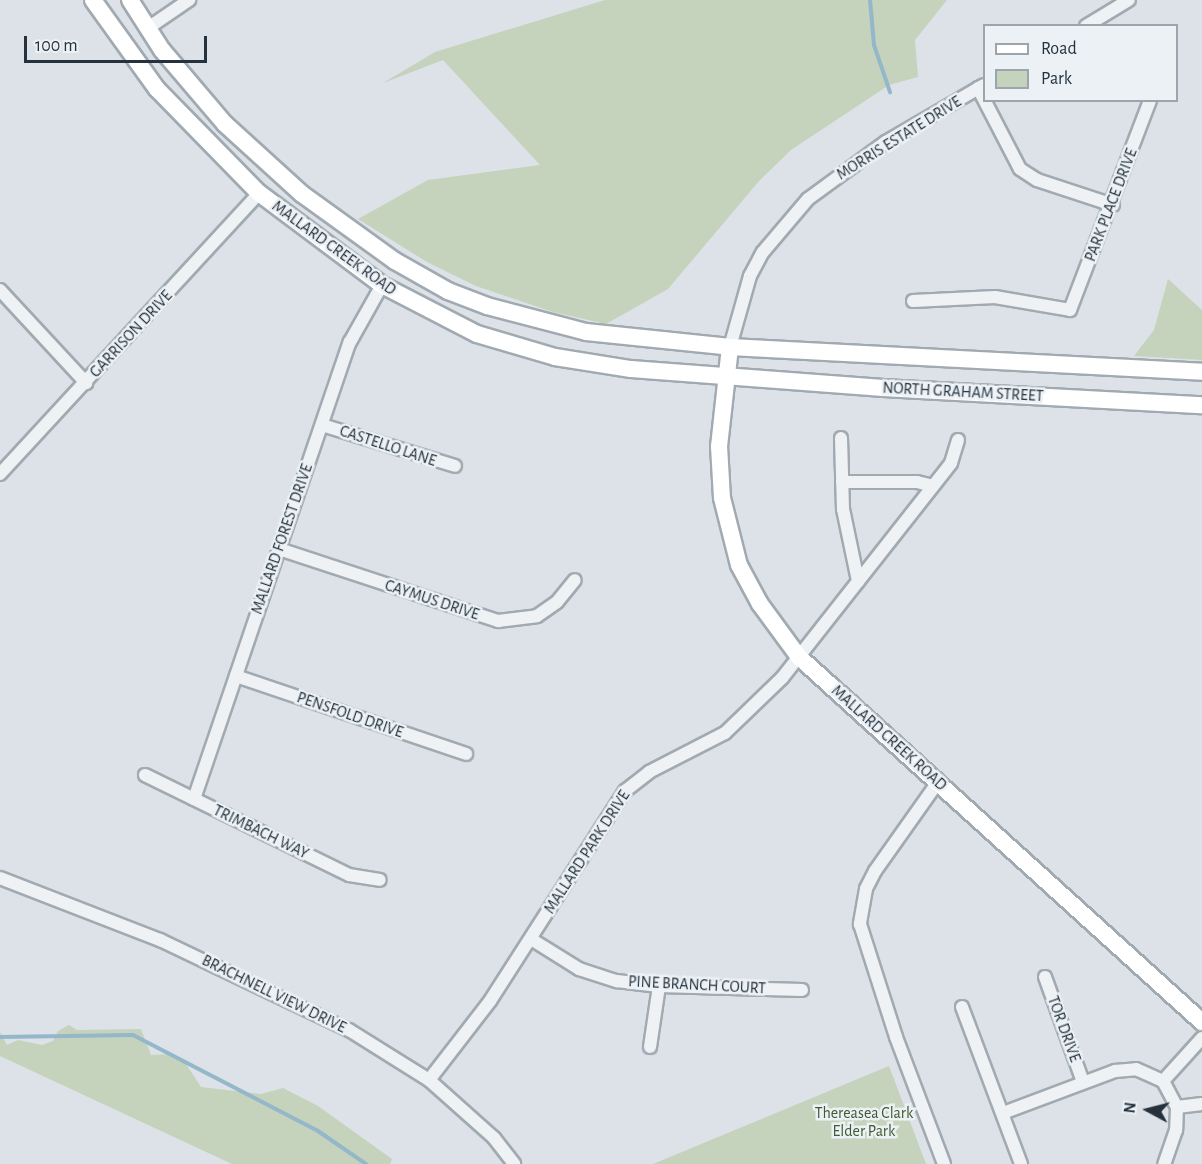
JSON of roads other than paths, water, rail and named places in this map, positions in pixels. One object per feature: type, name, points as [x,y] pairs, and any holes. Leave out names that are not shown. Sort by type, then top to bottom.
[{"type":"main road","name":"MALLARD CREEK ROAD","points":[[93,0],[157,89],[260,193],[382,285],[451,322],[513,346],[602,366],[724,376]]},
{"type":"main road","name":"MALLARD CREEK ROAD","points":[[130,0],[148,28],[225,124],[302,194],[395,261],[448,291],[536,321],[586,332],[730,347],[724,376],[719,468],[730,540],[747,583],[799,657],[1202,1022]]},
{"type":"main road","name":"NORTH GRAHAM STREET","points":[[730,347],[1202,372]]},
{"type":"main road","name":"NORTH GRAHAM STREET","points":[[724,376],[1202,405]]},
{"type":"street","points":[[148,28],[189,0]]},
{"type":"street","points":[[1089,24],[1129,0]]},
{"type":"street","name":"MORRIS ESTATE DRIVE","points":[[730,347],[750,276],[763,252],[808,199],[886,142],[981,87]]},
{"type":"street","points":[[988,102],[1020,169],[1057,188],[1113,205]]},
{"type":"street","name":"PARK PLACE DRIVE","points":[[913,301],[995,297],[1070,310],[1113,205],[1149,102]]},
{"type":"street","name":"GARRISON DRIVE","points":[[0,474],[260,193]]},
{"type":"street","name":"MALLARD FOREST DRIVE","points":[[194,799],[350,342],[382,285]]},
{"type":"street","points":[[0,290],[86,383]]},
{"type":"street","name":"CASTELLO LANE","points":[[322,425],[455,466]]},
{"type":"street","points":[[841,438],[842,482],[850,556],[858,581]]},
{"type":"street","name":"MALLARD PARK DRIVE","points":[[429,1080],[490,1001],[625,791],[649,772],[733,727],[799,657],[951,463],[958,440]]},
{"type":"street","points":[[842,482],[933,486]]},
{"type":"street","name":"CAYMUS DRIVE","points":[[279,549],[498,621],[537,616],[557,602],[575,580]]},
{"type":"street","name":"PENSFOLD DRIVE","points":[[236,676],[466,754]]},
{"type":"street","name":"TRIMBACH WAY","points":[[145,775],[349,875],[380,880]]},
{"type":"street","points":[[938,782],[875,871],[866,889],[860,924],[892,1026],[944,1164]]},
{"type":"street","name":"BRACHNELL VIEW DRIVE","points":[[0,878],[160,940],[349,1030],[429,1080],[494,1138],[514,1164]]},
{"type":"street","name":"PINE BRANCH COURT","points":[[531,939],[595,975],[659,986],[802,990]]},
{"type":"street","name":"TOR DRIVE","points":[[1044,977],[1083,1082]]},
{"type":"street","points":[[650,1047],[659,986]]},
{"type":"street","points":[[962,1007],[1021,1164]]},
{"type":"street","points":[[1163,1081],[1202,1038]]},
{"type":"street","points":[[1003,1113],[1083,1082],[1126,1069],[1163,1081],[1177,1107],[1176,1130],[1164,1164]]},
{"type":"street","points":[[1177,1107],[1202,1104]]},
{"type":"waterway","points":[[870,0],[874,45],[890,92]]},
{"type":"waterway","points":[[0,1037],[133,1035],[318,1131],[366,1164]]},
{"type":"park label","name":"Thereasea Clark Elder Park","points":[[864,1122]]}]
